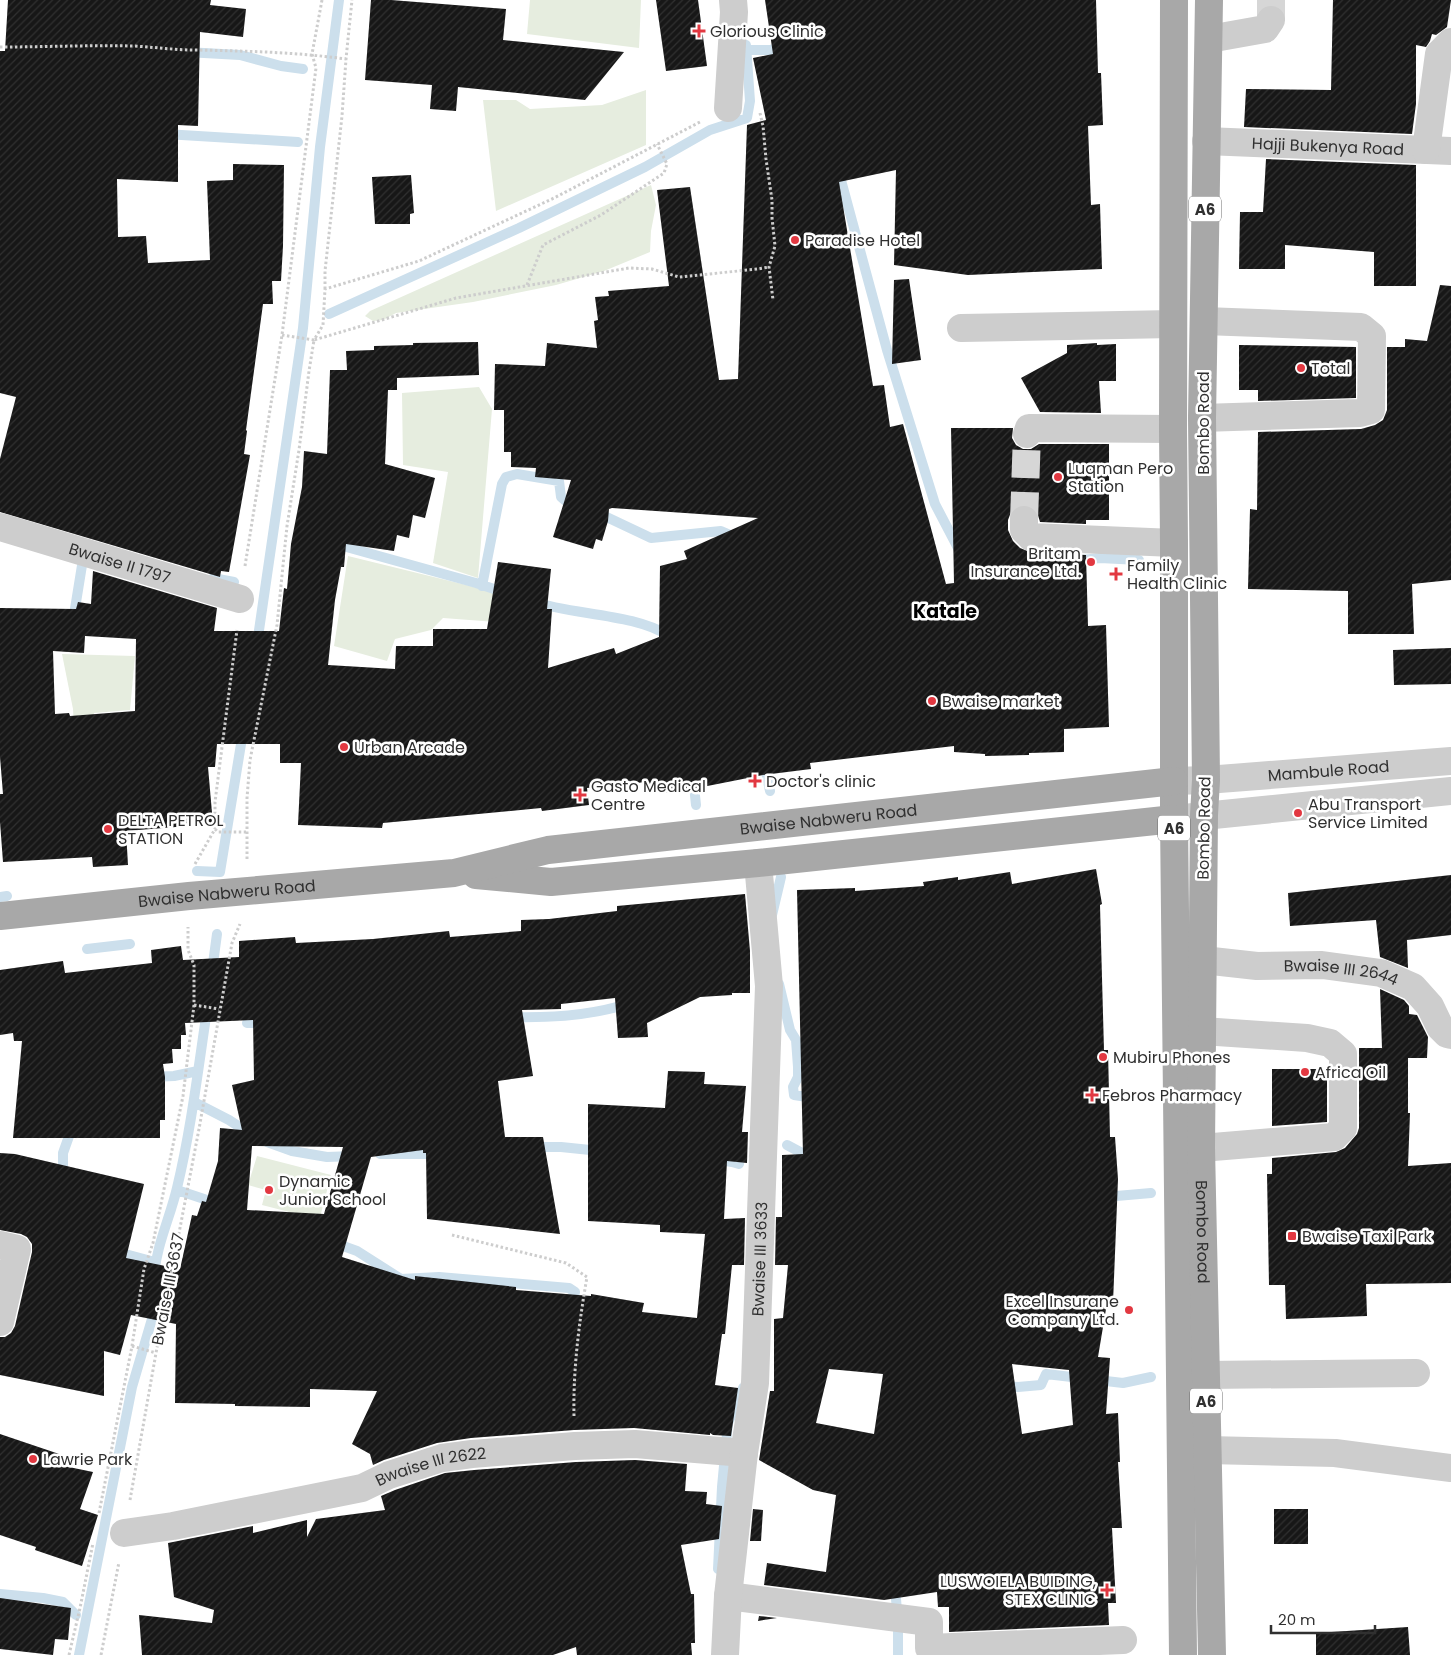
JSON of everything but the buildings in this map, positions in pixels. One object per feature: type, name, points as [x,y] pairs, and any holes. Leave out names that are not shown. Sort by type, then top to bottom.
[{"type":"main road","name":"Bombo Road","points":[[1174,0],[1172,429],[1174,819],[1183,1655]]},
{"type":"main road","name":"Bombo Road","points":[[1209,0],[1202,418],[1206,780],[1204,815],[1201,1148],[1212,1655]]},
{"type":"main road","name":"Bwaise Nabweru Road","points":[[0,916],[189,896],[454,873],[548,850],[1174,780]]},
{"type":"main road","name":"Bwaise Nabweru Road","points":[[454,873],[551,882],[758,863],[1174,819]]},
{"type":"street","points":[[728,108],[734,12],[733,0]]},
{"type":"street","points":[[1209,39],[1265,30],[1271,20]]},
{"type":"street","points":[[1438,150],[1439,54],[1451,42]]},
{"type":"street","name":"Hajji Bukenya Road","points":[[1206,140],[1438,150]]},
{"type":"street","points":[[1202,418],[1360,413],[1371,410],[1372,382],[1372,336],[1361,327],[1204,321]]},
{"type":"street","points":[[961,328],[1173,324]]},
{"type":"street","points":[[1027,434],[1029,428],[1172,429]]},
{"type":"street","points":[[1024,520],[1024,530],[1031,537],[1174,543]]},
{"type":"street","name":"Bwaise II 1797","points":[[0,527],[240,599]]},
{"type":"street","name":"Mambule Road","points":[[1206,780],[1451,761]]},
{"type":"street","name":"Bwaise Nabweru Road","points":[[1174,780],[1206,780]]},
{"type":"street","name":"Mambule Road","points":[[1174,819],[1451,792]]},
{"type":"street","name":"Bwaise III 3633","points":[[725,1655],[728,1596],[744,1453],[755,1382],[769,986],[758,863]]},
{"type":"street","name":"Bwaise III 2644","points":[[1203,960],[1256,966],[1322,965],[1380,973],[1413,986],[1430,1006],[1440,1027],[1447,1034],[1451,1035]]},
{"type":"street","points":[[1201,1148],[1334,1137],[1343,1128],[1344,1115],[1344,1054],[1330,1043],[1307,1038],[1202,1032]]},
{"type":"street","points":[[0,1246],[17,1249],[0,1322]]},
{"type":"street","points":[[1206,1375],[1416,1373]]},
{"type":"street","name":"Bwaise III 2622","points":[[124,1533],[172,1526],[362,1488],[389,1475],[442,1458],[575,1446],[635,1444],[744,1453]]},
{"type":"street","points":[[1207,1450],[1335,1453],[1451,1468]]},
{"type":"street","points":[[728,1596],[929,1622],[929,1648],[1123,1640]]},
{"type":"path","points":[[98,1520],[132,1346],[144,1268],[153,1243],[183,1096],[194,1005],[194,965],[188,950],[189,896],[195,862],[215,830],[215,802],[240,599],[282,335],[316,68],[312,54],[322,0]]},
{"type":"path","points":[[243,891],[248,853],[250,760],[277,624],[287,526],[314,340],[323,325],[326,271],[352,0]]},
{"type":"path","points":[[0,47],[134,46],[192,50],[257,51],[296,55],[312,54],[346,59]]},
{"type":"path","points":[[326,289],[419,261],[554,198],[747,99],[756,106],[764,126],[775,246],[769,267],[773,300]]},
{"type":"path","points":[[526,285],[543,245],[609,210],[664,173],[667,164],[657,144]]},
{"type":"path","points":[[282,335],[314,340],[456,298],[628,268],[652,270],[679,277],[758,270],[769,267]]},
{"type":"path","points":[[215,830],[218,832],[247,832]]},
{"type":"path","name":"Bwaise III 3637","points":[[101,1655],[232,943],[240,924]]},
{"type":"path","points":[[194,1005],[220,1009]]},
{"type":"path","points":[[452,1235],[566,1263],[587,1277],[576,1356],[574,1393],[575,1446]]},
{"type":"path","points":[[132,1346],[156,1353]]},
{"type":"path","points":[[69,1655],[94,1540]]},
{"type":"shaded area","points":[[530,0],[641,0],[639,48],[527,34]]},
{"type":"shaded area","points":[[646,90],[646,145],[496,211],[483,100],[516,100],[530,109],[602,105]]},
{"type":"shaded area","points":[[651,185],[656,205],[651,231],[650,252],[604,271],[556,285],[473,302],[396,313],[383,320],[373,321],[365,316],[370,311]]},
{"type":"shaded area","points":[[479,387],[492,409],[478,578],[433,563],[448,472],[403,465],[402,393]]},
{"type":"shaded area","points":[[348,556],[499,593],[496,622],[443,618],[431,630],[395,639],[387,661],[334,646]]},
{"type":"shaded area","points":[[62,654],[135,656],[130,710],[94,713],[89,736],[76,764],[73,709]]},
{"type":"shaded area","points":[[257,1156],[331,1175],[316,1233],[301,1215],[262,1205],[266,1190],[248,1185]]},
{"type":"waterway","points":[[257,644],[303,328],[320,147],[339,0]]},
{"type":"waterway","points":[[329,314],[519,228],[645,167],[710,130],[747,118],[750,101],[746,45]]},
{"type":"waterway","points":[[747,50],[770,50],[785,46]]},
{"type":"waterway","points":[[186,52],[240,55],[281,66],[303,69]]},
{"type":"waterway","points":[[165,134],[298,142]]},
{"type":"waterway","points":[[838,169],[887,350],[935,504],[959,550]]},
{"type":"waterway","points":[[482,586],[502,484],[506,477],[517,474],[559,481],[561,497],[568,503],[575,504]]},
{"type":"waterway","points":[[596,512],[651,538],[721,531],[728,534],[734,541]]},
{"type":"waterway","points":[[332,543],[506,593]]},
{"type":"waterway","points":[[73,621],[84,553]]},
{"type":"waterway","points":[[1073,561],[1100,558],[1139,560]]},
{"type":"waterway","points":[[213,578],[234,582]]},
{"type":"waterway","points":[[534,602],[640,623],[669,636]]},
{"type":"waterway","points":[[197,871],[220,872],[243,732]]},
{"type":"waterway","points":[[764,762],[770,791]]},
{"type":"waterway","points":[[693,776],[696,805]]},
{"type":"waterway","points":[[772,915],[781,877]]},
{"type":"waterway","points":[[0,897],[7,896]]},
{"type":"waterway","points":[[212,971],[217,934]]},
{"type":"waterway","points":[[87,949],[130,944]]},
{"type":"waterway","points":[[779,984],[790,1030],[796,1040],[798,1077],[793,1087],[794,1095],[814,1098]]},
{"type":"waterway","points":[[510,1017],[569,1015],[627,1004]]},
{"type":"waterway","points":[[154,1277],[157,1254],[182,1166],[207,1010]]},
{"type":"waterway","points":[[247,1023],[266,1023]]},
{"type":"waterway","points":[[152,1077],[174,1076],[198,1071]]},
{"type":"waterway","points":[[194,1102],[229,1120],[252,1135]]},
{"type":"waterway","points":[[63,1179],[63,1153],[73,1125]]},
{"type":"waterway","points":[[267,1142],[292,1151],[327,1157],[353,1156]]},
{"type":"waterway","points":[[787,1145],[802,1153],[810,1166]]},
{"type":"waterway","points":[[532,1147],[561,1147],[600,1151]]},
{"type":"waterway","points":[[380,1154],[438,1154]]},
{"type":"waterway","points":[[720,1160],[739,1164]]},
{"type":"waterway","points":[[177,1190],[219,1204]]},
{"type":"waterway","points":[[1105,1197],[1151,1193]]},
{"type":"waterway","points":[[332,1242],[357,1251],[401,1279],[439,1277],[569,1288],[575,1292],[573,1301]]},
{"type":"waterway","points":[[114,1251],[155,1262]]},
{"type":"waterway","points":[[79,1655],[132,1387],[152,1319],[153,1307]]},
{"type":"waterway","points":[[1003,1386],[1041,1385],[1046,1374],[1123,1383],[1151,1377]]},
{"type":"waterway","points":[[718,1569],[722,1487],[728,1423],[743,1388]]},
{"type":"waterway","points":[[895,1586],[898,1655]]},
{"type":"waterway","points":[[0,1594],[63,1602],[76,1615]]},
{"type":"tunnel","points":[[1271,0],[1271,20]]},
{"type":"tunnel","points":[[1024,520],[1027,434]]},
{"type":"place","name":"Glorious Clinic","points":[[699,31]]},
{"type":"place","name":"Paradise Hotel","points":[[795,240]]},
{"type":"place","name":"Total","points":[[1301,368]]},
{"type":"place","name":"Luqman Pero Station","points":[[1058,477]]},
{"type":"place","name":"Britam Insurance Ltd.","points":[[1091,562]]},
{"type":"place","name":"Family Health Clinic","points":[[1116,574]]},
{"type":"place","name":"Bwaise market","points":[[932,701]]},
{"type":"place","name":"Urban Arcade","points":[[344,747]]},
{"type":"place","name":"Doctor's clinic","points":[[755,781]]},
{"type":"place","name":"Gasto Medical Centre","points":[[580,795]]},
{"type":"place","name":"Abu Transport Service Limited","points":[[1298,813]]},
{"type":"place","name":"DELTA PETROL STATION","points":[[108,829]]},
{"type":"place","name":"Mubiru Phones","points":[[1103,1057]]},
{"type":"place","name":"Africa Oil","points":[[1305,1072]]},
{"type":"place","name":"Febros Pharmacy","points":[[1092,1095]]},
{"type":"place","name":"Dynamic Junior School","points":[[269,1190]]},
{"type":"place","name":"Bwaise Taxi Park","points":[[1292,1236]]},
{"type":"place","name":"Excel Insurane Company Ltd.","points":[[1129,1310]]},
{"type":"place","name":"Lawrie Park","points":[[33,1459]]},
{"type":"place","name":"LUSWOIELA BUIDING, STEX CLINIC","points":[[1107,1590]]},
{"type":"district","name":"Katale","points":[[945,611]]}]
